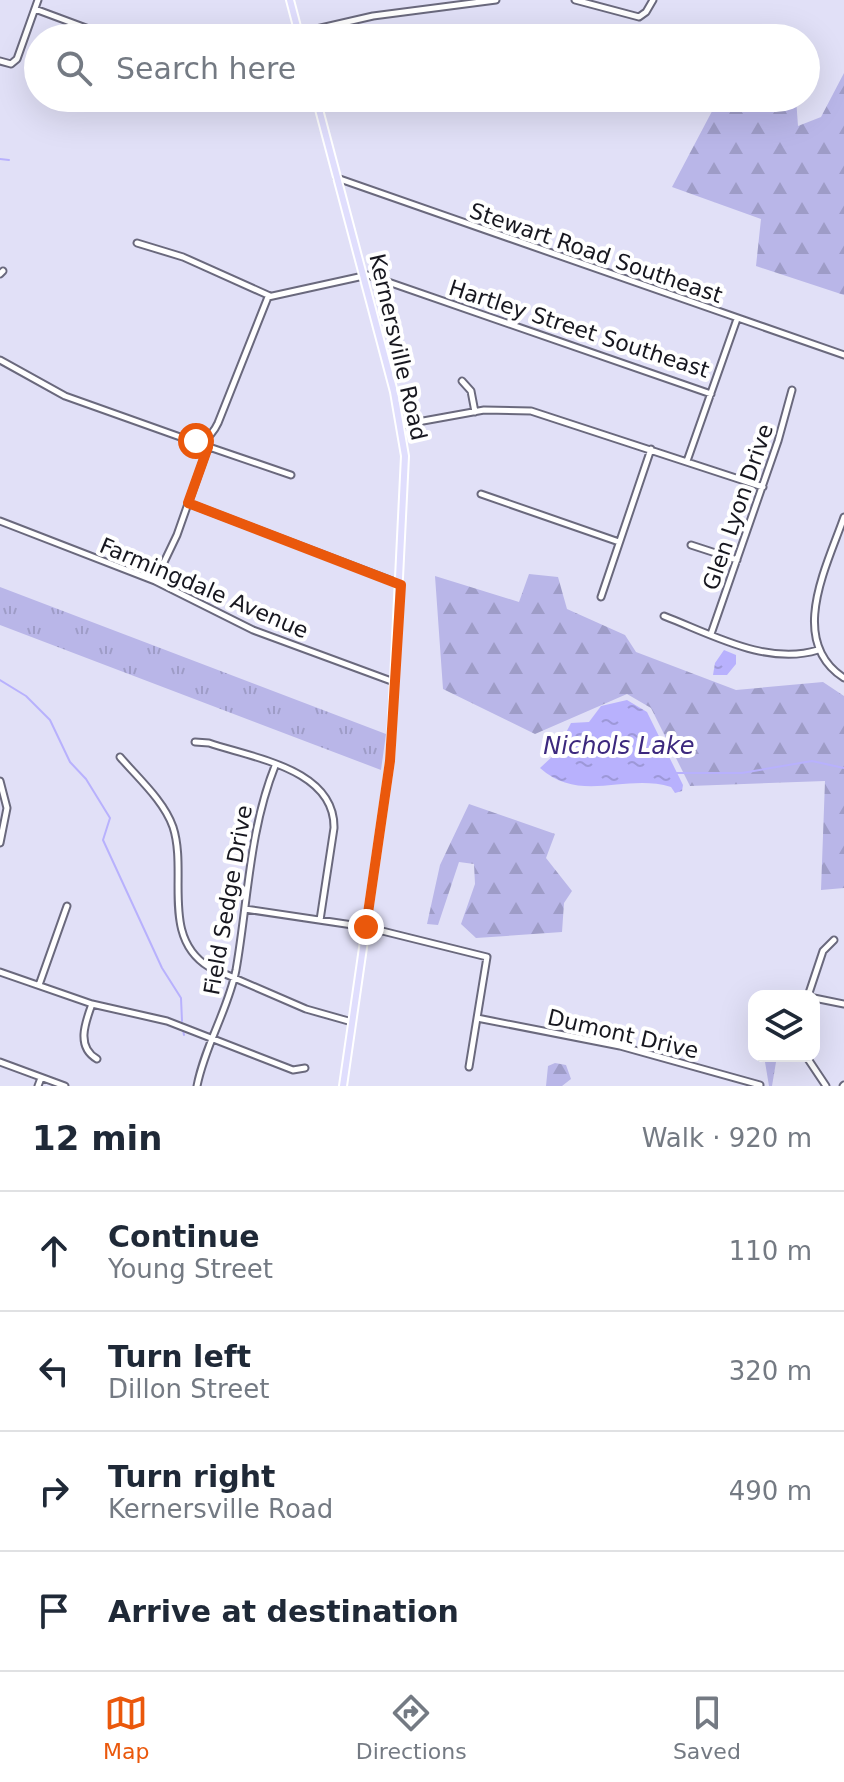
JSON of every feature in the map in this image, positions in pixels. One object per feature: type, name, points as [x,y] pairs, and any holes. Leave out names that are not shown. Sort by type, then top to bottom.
[{"type":"main road","points":[[290,0],[297,24]]},
{"type":"main road","name":"Kernersville Road","points":[[320,112],[401,425],[406,487],[390,761],[343,1086]]},
{"type":"street","points":[[29,24],[38,0]]},
{"type":"street","points":[[342,24],[373,16],[496,0]]},
{"type":"street","points":[[575,0],[639,17],[653,0]]},
{"type":"street","points":[[35,9],[75,24]]},
{"type":"street","points":[[0,61],[15,62],[24,38]]},
{"type":"street","name":"Stewart Road Southeast","points":[[337,178],[844,355]]},
{"type":"street","points":[[137,243],[183,257],[270,296],[364,276]]},
{"type":"street","name":"Hartley Street Southeast","points":[[364,276],[711,394],[737,319]]},
{"type":"street","points":[[155,581],[188,503],[208,447],[207,438],[218,423],[262,307],[270,296]]},
{"type":"street","points":[[0,360],[65,396],[183,438],[207,438]]},
{"type":"street","points":[[462,381],[471,391],[475,412]]},
{"type":"street","name":"Glen Lyon Drive","points":[[711,634],[763,487],[792,390]]},
{"type":"street","points":[[687,461],[711,394]]},
{"type":"street","points":[[401,425],[507,409],[542,413],[763,487]]},
{"type":"street","points":[[208,447],[291,475]]},
{"type":"street","points":[[601,597],[651,449]]},
{"type":"street","points":[[481,494],[619,542]]},
{"type":"street","points":[[188,503],[401,585]]},
{"type":"street","points":[[844,517],[815,608],[813,624],[818,650],[844,678]]},
{"type":"street","name":"Farmingdale Avenue","points":[[0,521],[155,581],[253,630],[395,682]]},
{"type":"street","points":[[691,545],[737,560]]},
{"type":"street","points":[[664,616],[770,653],[798,654],[818,650]]},
{"type":"street","points":[[195,742],[209,743],[314,783],[331,805],[334,828],[320,920]]},
{"type":"street","points":[[120,757],[160,804],[172,824],[180,925],[187,946],[202,963],[234,978],[306,1009],[352,1022]]},
{"type":"street","name":"Field Sedge Drive","points":[[197,1086],[234,978],[261,805],[275,766]]},
{"type":"street","points":[[0,781],[7,808],[0,843]]},
{"type":"street","points":[[39,985],[67,906]]},
{"type":"street","points":[[245,909],[366,927],[487,957],[469,1067]]},
{"type":"street","points":[[810,990],[823,951],[834,940]]},
{"type":"street","points":[[0,972],[92,1004],[167,1021],[293,1070],[305,1068]]},
{"type":"street","points":[[820,999],[844,1004]]},
{"type":"street","points":[[92,1004],[83,1033],[88,1051],[97,1059]]},
{"type":"street","name":"Dumont Drive","points":[[477,1018],[620,1046],[760,1085]]},
{"type":"street","points":[[0,1062],[65,1086]]},
{"type":"street","points":[[810,1062],[826,1086]]},
{"type":"street","points":[[38,1086],[41,1078]]},
{"type":"green space","points":[[844,73],[844,295],[756,266],[761,219],[672,187],[712,112],[797,112],[798,126],[821,117]]},
{"type":"green space","points":[[529,574],[558,577],[567,609],[625,635],[636,652],[736,690],[823,682],[844,696],[844,888],[821,890],[825,781],[690,786],[651,708],[627,694],[535,734],[443,689],[435,576],[519,602]]},
{"type":"green space","points":[[0,587],[386,734],[381,770],[0,625]]},
{"type":"green space","points":[[469,804],[555,834],[546,858],[572,891],[564,903],[562,932],[476,938],[461,924],[475,884],[474,864],[459,862],[438,925],[427,924],[440,865]]},
{"type":"green space","points":[[765,1062],[776,1062],[772,1086],[769,1086]]},
{"type":"green space","points":[[555,1063],[566,1065],[571,1079],[562,1086],[546,1086],[548,1066]]},
{"type":"water","points":[[724,650],[736,655],[736,664],[727,675],[713,675],[715,663]]},
{"type":"water","name":"Nichols Lake","points":[[627,700],[647,712],[683,785],[682,791],[675,793],[671,787],[654,784],[571,784],[555,779],[540,768],[555,754],[571,723],[589,722],[601,706]]},
{"type":"waterway","points":[[0,159],[9,160]]},
{"type":"waterway","points":[[0,680],[26,696],[50,720],[70,762],[86,779],[110,818],[103,840],[162,968],[181,998],[182,1021]]},
{"type":"waterway","points":[[676,773],[742,773],[812,761],[844,768]]},
{"type":"waterway","points":[[183,1030],[184,1035]]},
{"type":"route","points":[[196,441],[207,438],[208,447],[188,503],[401,585],[390,761],[366,927]]}]
